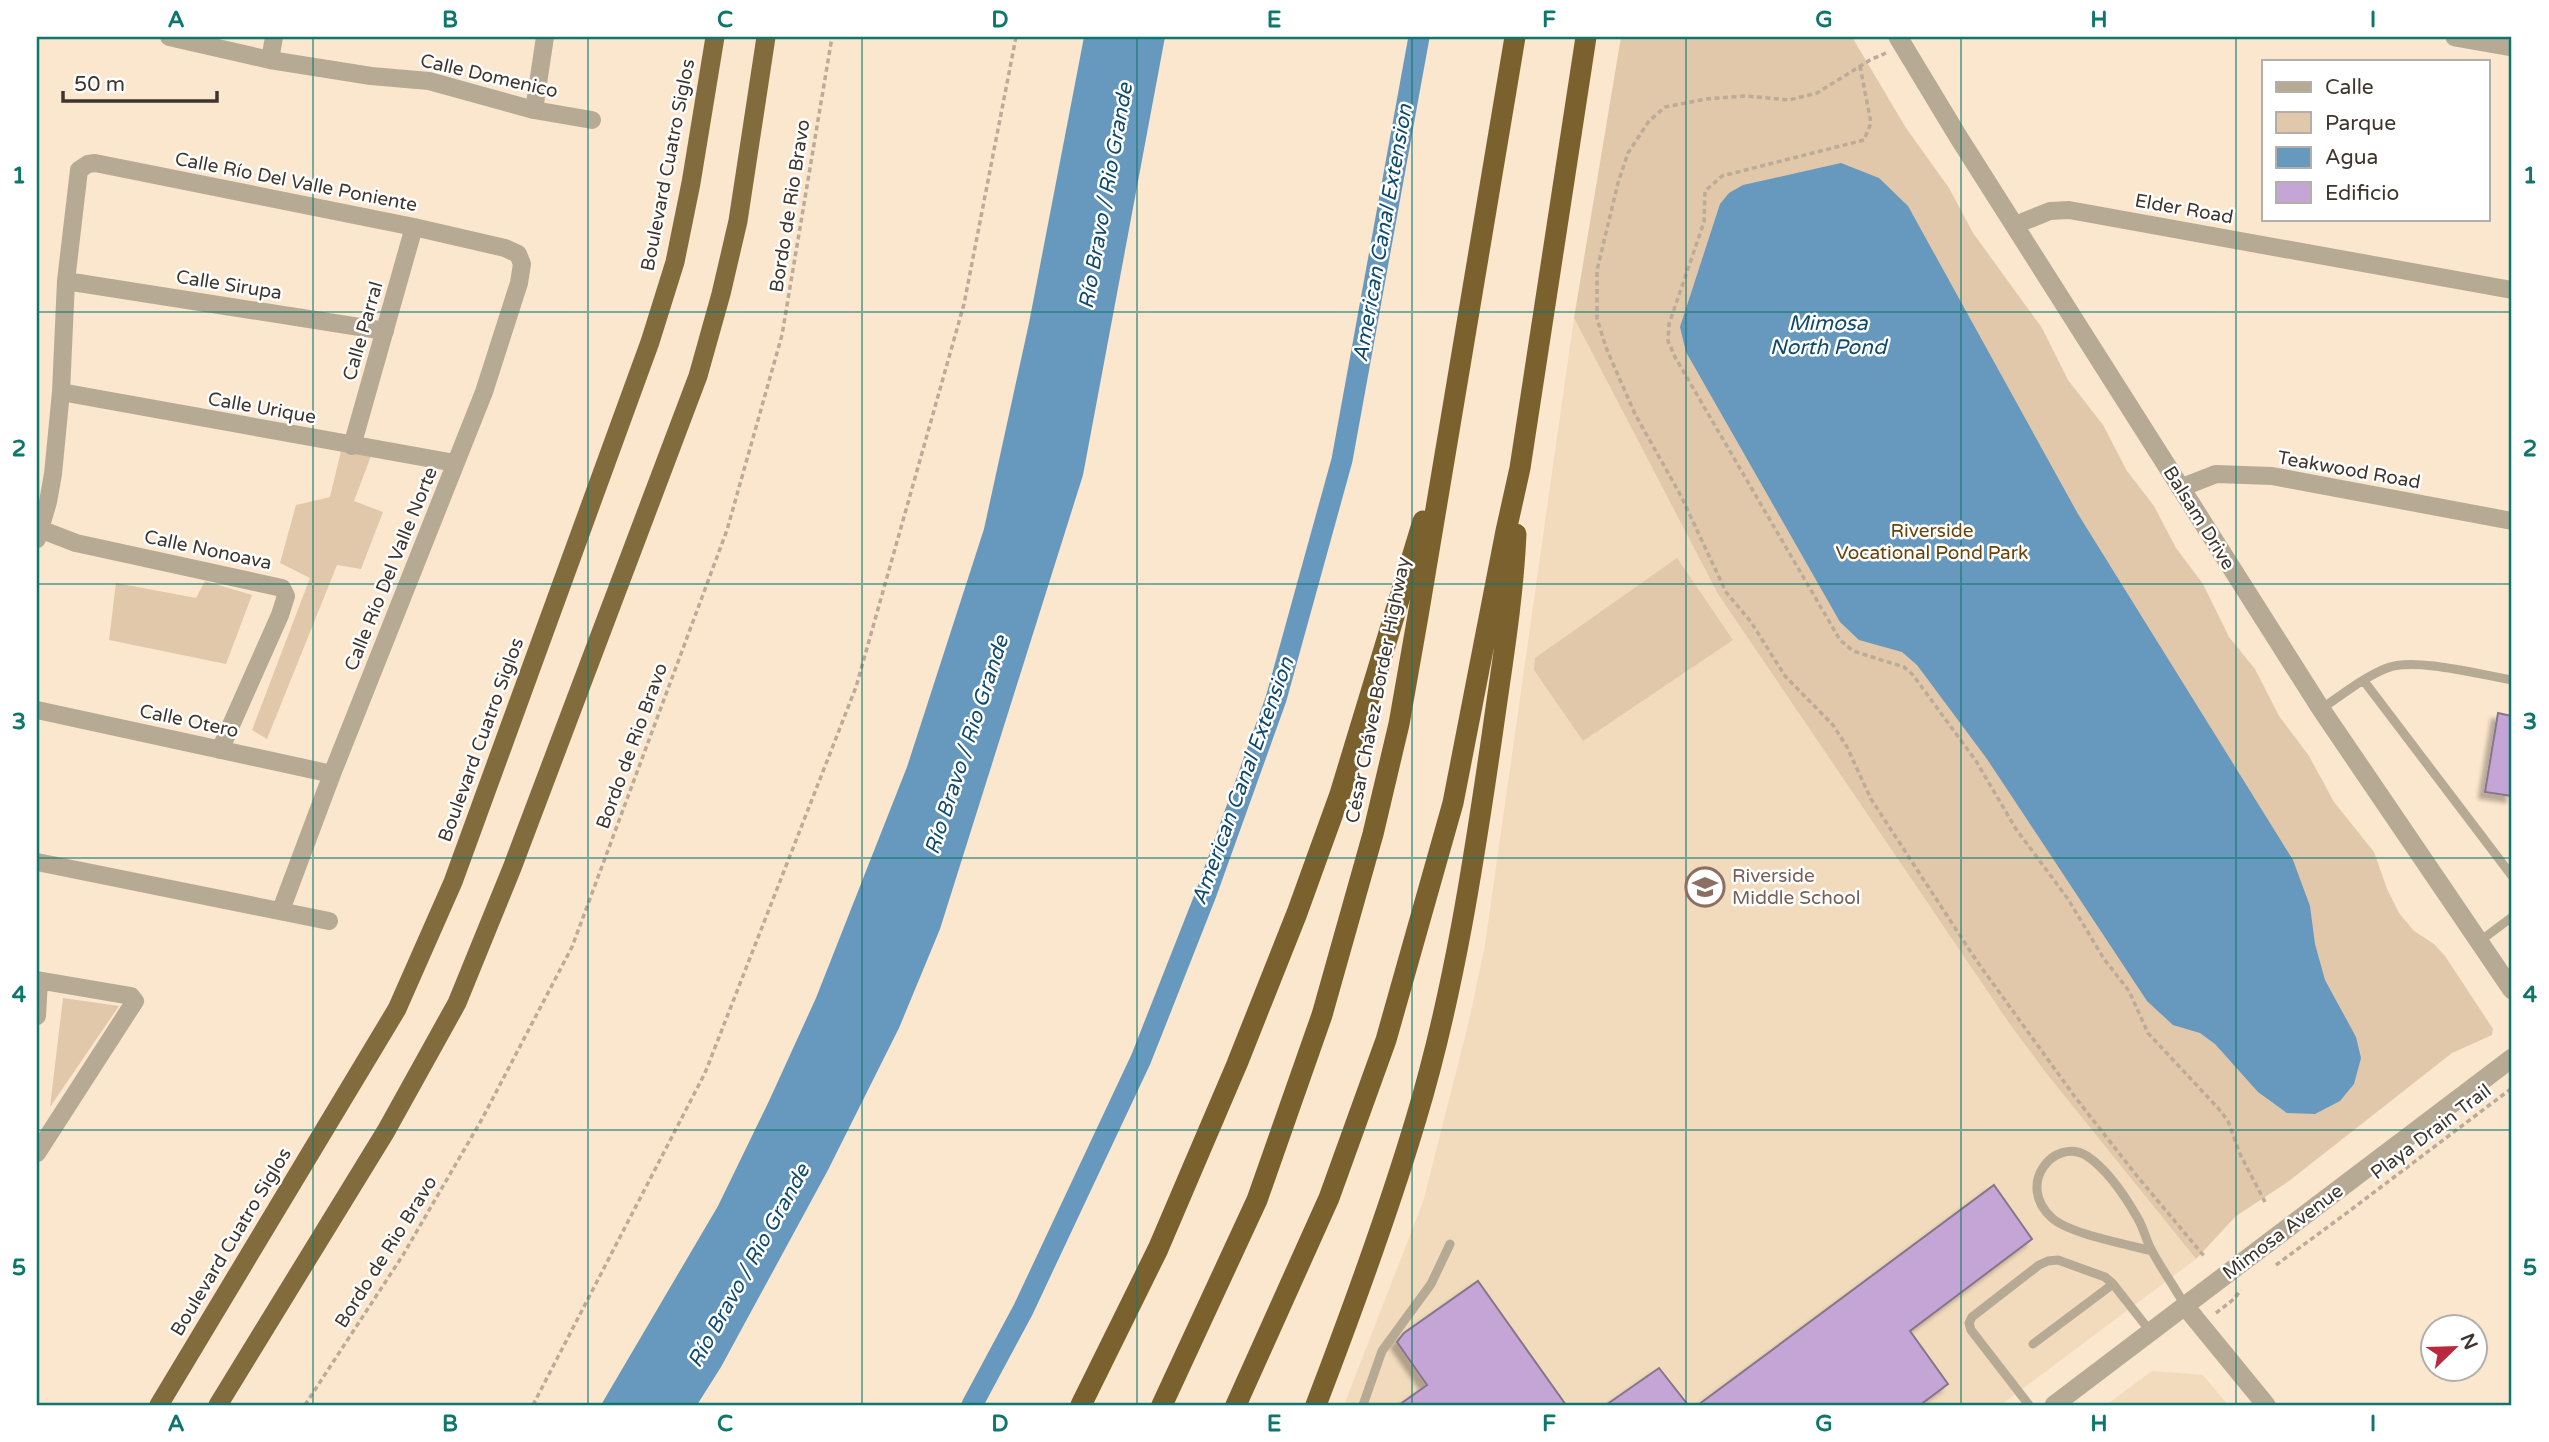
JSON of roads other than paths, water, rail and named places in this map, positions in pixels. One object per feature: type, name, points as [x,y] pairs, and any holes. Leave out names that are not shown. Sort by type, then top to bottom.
[{"type":"highway","name":"Boulevard Cuatro Siglos","points":[[159,1405],[397,1009],[453,882],[650,342],[675,262],[715,37]]},
{"type":"highway","points":[[218,1405],[386,1131],[457,1003],[512,868],[698,376],[722,294],[738,221],[766,37]]},
{"type":"highway","name":"César Chávez Border Highway","points":[[1162,1405],[1257,1200],[1322,1015],[1373,834],[1399,724],[1515,37]]},
{"type":"highway","points":[[1237,1405],[1329,1198],[1386,1040],[1452,803],[1520,468],[1586,37]]},
{"type":"highway","points":[[1081,1405],[1158,1249],[1237,1064],[1297,913],[1340,794],[1452,418]]},
{"type":"highway","points":[[1316,1405],[1371,1256],[1416,1118],[1438,1033],[1479,831],[1513,595],[1520,468]]},
{"type":"street","name":"Calle Domenico","points":[[169,37],[270,60],[371,76],[429,81],[534,110],[592,120]]},
{"type":"street","points":[[270,60],[274,37]]},
{"type":"street","points":[[534,110],[545,37]]},
{"type":"street","points":[[2455,37],[2512,47]]},
{"type":"street","name":"Balsam Drive","points":[[1900,40],[2321,709],[2512,990]]},
{"type":"street","name":"Calle Río Del Valle Poniente","points":[[66,281],[79,170],[95,163],[505,248]]},
{"type":"street","name":"Elder Road","points":[[2015,225],[2050,211],[2069,210],[2512,290]]},
{"type":"street","name":"Calle Parral","points":[[352,446],[414,227]]},
{"type":"street","name":"Calle Río Del Valle Norte","points":[[281,910],[332,774],[484,392],[519,283],[518,254],[505,248]]},
{"type":"street","points":[[37,535],[48,502],[53,474],[61,392],[66,281]]},
{"type":"street","name":"Calle Sirupa","points":[[66,281],[385,331]]},
{"type":"street","name":"Calle Urique","points":[[61,392],[455,463]]},
{"type":"street","name":"Teakwood Road","points":[[2180,488],[2216,474],[2272,476],[2512,522]]},
{"type":"street","name":"Calle Nonoava","points":[[37,535],[282,588],[286,596],[280,615],[220,750]]},
{"type":"street","name":"Calle Otero","points":[[37,710],[332,774]]},
{"type":"street","points":[[37,862],[329,921]]},
{"type":"street","points":[[37,1016],[38,981],[131,996],[135,1001],[37,1153]]},
{"type":"street","name":"Mimosa Avenue","points":[[2054,1405],[2512,1058]]},
{"type":"street","points":[[2185,1306],[2266,1405]]},
{"type":"lane","points":[[2321,709],[2387,668],[2403,664],[2512,680]]},
{"type":"lane","points":[[2364,681],[2512,876]]},
{"type":"lane","points":[[2479,942],[2512,917]]},
{"type":"lane","points":[[2152,1251],[2067,1227],[2052,1217],[2041,1204],[2036,1190],[2039,1172],[2048,1160],[2065,1153],[2084,1154],[2105,1172],[2138,1219],[2152,1251],[2185,1306]]},
{"type":"lane","points":[[1363,1405],[1382,1351],[1431,1284],[1450,1244]]},
{"type":"lane","points":[[2029,1405],[1971,1330],[1969,1323],[1972,1317],[2048,1261],[2058,1260],[2105,1277],[2113,1283],[2150,1331]]},
{"type":"lane","points":[[2033,1344],[2113,1283]]},
{"type":"water","name":"Río Bravo / Rio Grande","points":[[1084,37],[1165,37],[1083,475],[940,929],[899,1028],[828,1170],[721,1367],[697,1405],[601,1405],[718,1206],[769,1101],[816,998],[907,767],[984,529],[1029,323]]},
{"type":"water","name":"Mimosa North Pond","points":[[1841,163],[1879,178],[1908,206],[2078,514],[2293,860],[2310,906],[2315,944],[2325,980],[2356,1037],[2361,1058],[2354,1084],[2340,1101],[2315,1114],[2287,1113],[2258,1092],[2215,1044],[2200,1033],[2173,1025],[2147,1001],[1987,759],[1917,665],[1902,652],[1859,640],[1840,622],[1686,352],[1680,327],[1720,204],[1729,193],[1743,185]]},
{"type":"waterway","name":"American Canal Extension","points":[[972,1405],[1023,1310],[1141,1059],[1206,894],[1276,699],[1342,460],[1419,37]]},
{"type":"place","name":"Riverside Middle School","points":[[1705,887]]},
{"type":"park label","name":"Riverside Vocational Pond Park","points":[[1932,542]]}]
